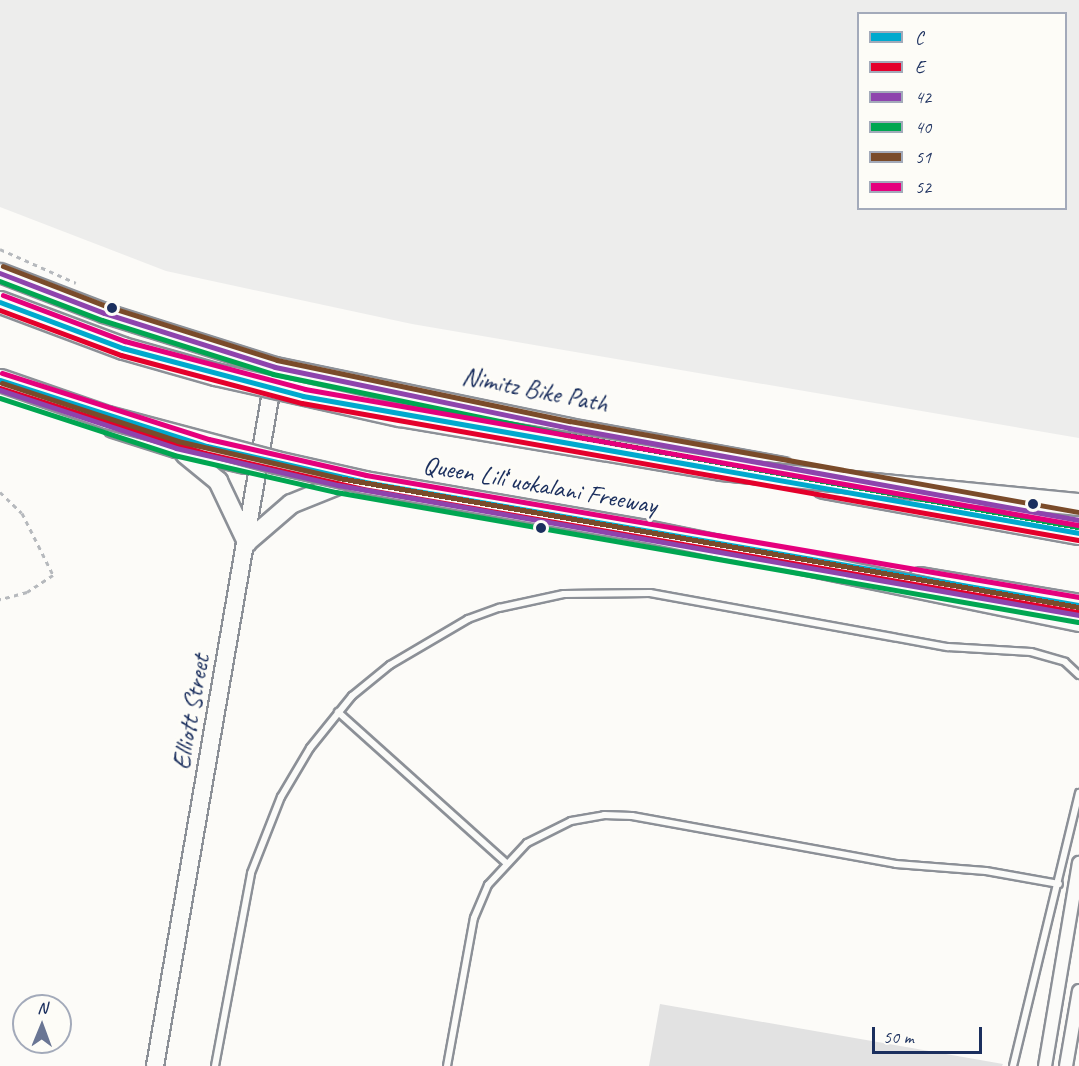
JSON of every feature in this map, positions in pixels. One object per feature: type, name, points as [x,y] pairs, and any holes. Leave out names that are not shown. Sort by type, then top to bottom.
[{"type":"highway","name":"Queen Liliʻuokalani Freeway","points":[[0,302],[123,348],[303,396],[1079,533]]},
{"type":"highway","name":"Queen Liliʻuokalani Freeway","points":[[0,380],[107,417],[276,462],[376,484],[1079,605]]},
{"type":"highway","points":[[721,469],[1079,504]]},
{"type":"highway","points":[[641,530],[1079,620]]},
{"type":"main road","points":[[0,273],[104,313],[275,367],[569,428],[1079,520]]},
{"type":"main road","points":[[0,390],[176,448],[338,485],[1079,615]]},
{"type":"main road","points":[[176,448],[218,481],[247,542],[291,504],[338,485]]},
{"type":"main road","points":[[1045,609],[1079,632]]},
{"type":"street","name":"Elliott Street","points":[[155,1066],[261,467],[275,367]]},
{"type":"street","points":[[1045,1066],[1074,932],[1079,863]]},
{"type":"street","points":[[1066,1066],[1079,991]]},
{"type":"lane","points":[[215,1066],[245,898],[260,846],[293,774],[338,712],[390,665],[460,623],[518,603],[593,591],[650,593],[948,647],[1031,652],[1065,662],[1079,675]]},
{"type":"lane","points":[[338,712],[506,862]]},
{"type":"lane","points":[[1013,1066],[1059,884],[1079,793]]},
{"type":"lane","points":[[447,1066],[474,918],[488,885],[506,862],[526,843],[555,827],[585,818],[617,815],[896,864],[986,871],[1059,884]]},
{"type":"path","points":[[0,249],[85,287]]},
{"type":"path","points":[[0,492],[22,513],[54,575],[27,592],[0,599]]},
{"type":"shaded area","points":[[0,0],[1079,0],[1079,438],[412,324],[166,271],[0,207]]},
{"type":"building","points":[[660,1004],[1003,1064],[1002,1066],[649,1066]]},
{"type":"transit line","name":"51","points":[[3,266],[106,306],[277,360],[570,421],[1079,512]]},
{"type":"transit line","name":"42","points":[[0,273],[104,313],[275,367],[569,428],[1079,520]]},
{"type":"transit line","name":"40","points":[[0,281],[102,320],[273,374],[568,435],[1078,527]]},
{"type":"transit line","name":"52","points":[[3,295],[125,341],[305,389],[1079,525]]},
{"type":"transit line","name":"C","points":[[0,302],[123,348],[303,396],[1079,533]]},
{"type":"transit line","name":"E","points":[[0,310],[121,355],[302,403],[1078,540]]},
{"type":"transit line","name":"52","points":[[2,373],[209,439],[366,475],[1079,597]]},
{"type":"transit line","name":"C","points":[[0,380],[207,446],[365,482],[1079,605]]},
{"type":"transit line","name":"51","points":[[2,383],[178,441],[339,478],[1079,607]]},
{"type":"transit line","name":"E","points":[[0,388],[205,453],[363,489],[1078,612]]},
{"type":"transit line","name":"42","points":[[0,390],[176,448],[338,485],[1079,615]]},
{"type":"transit line","name":"40","points":[[0,398],[174,455],[336,492],[1078,622]]}]
